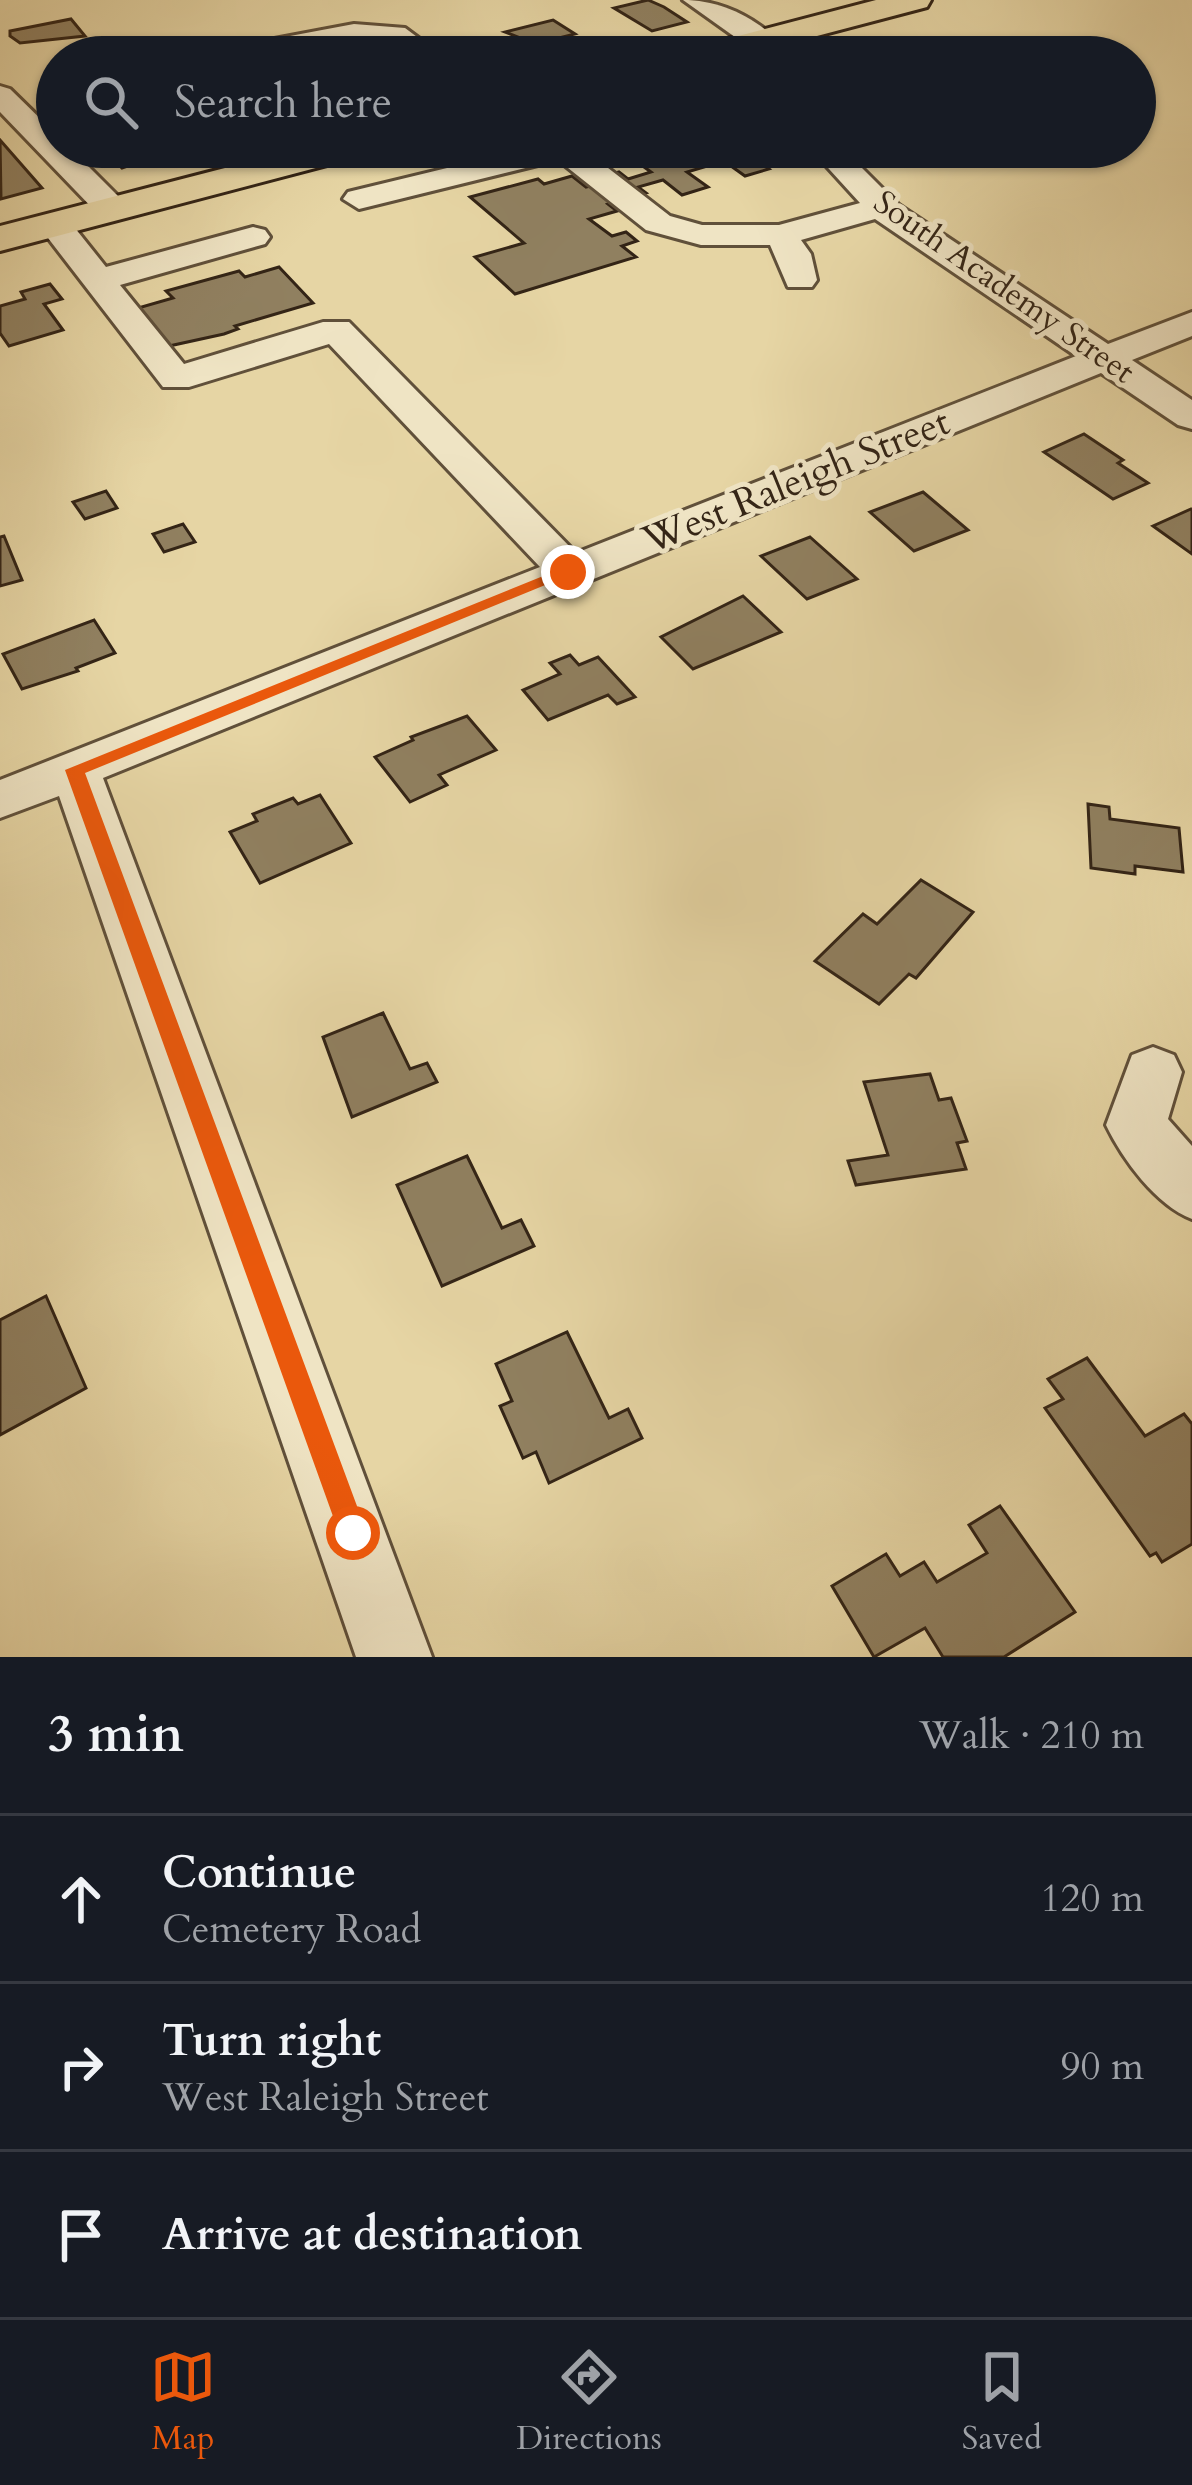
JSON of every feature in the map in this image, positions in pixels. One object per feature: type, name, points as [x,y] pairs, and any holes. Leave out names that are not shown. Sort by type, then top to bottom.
[{"type":"main road","points":[[806,36],[915,0]]},
{"type":"main road","points":[[0,239],[240,168]]},
{"type":"street","points":[[696,0],[752,36]]},
{"type":"street","points":[[333,36],[354,32],[398,36]]},
{"type":"street","points":[[4,104],[36,135]]},
{"type":"street","points":[[70,168],[112,209]]},
{"type":"street","points":[[359,199],[486,168]]},
{"type":"street","points":[[588,168],[658,223],[701,235],[780,235],[881,207]]},
{"type":"street","name":"South Academy Street","points":[[844,168],[881,207],[1192,417]]},
{"type":"street","points":[[56,224],[176,379],[336,330],[568,572]]},
{"type":"street","points":[[780,235],[794,254],[800,280]]},
{"type":"street","points":[[98,280],[253,237]]},
{"type":"street","name":"West Raleigh Street","points":[[0,800],[1192,323]]},
{"type":"street","points":[[75,770],[394,1657]]},
{"type":"street","points":[[1153,1072],[1136,1125],[1192,1191]]},
{"type":"building","points":[[648,0],[687,22],[652,31],[614,8]]},
{"type":"building","points":[[71,19],[85,36],[36,36],[36,41],[20,43],[10,31]]},
{"type":"building","points":[[553,20],[575,34],[515,36],[505,32]]},
{"type":"building","points":[[0,140],[42,188],[1,199]]},
{"type":"building","points":[[645,168],[700,168],[687,172],[708,187],[682,195],[663,180],[638,187],[646,193],[608,204],[617,211],[589,219],[612,236],[626,232],[637,241],[622,246],[636,257],[515,294],[475,257],[524,243],[470,197],[538,179],[544,184],[572,176],[586,187],[594,185],[588,181],[619,172],[628,179],[651,172]]},
{"type":"building","points":[[734,168],[769,169],[745,176]]},
{"type":"building","points":[[279,267],[313,303],[235,326],[238,329],[224,334],[169,346],[138,308],[173,298],[166,291],[239,271],[245,277]]},
{"type":"building","points":[[50,284],[62,299],[44,304],[63,330],[9,346],[0,333],[0,306],[25,299],[21,292]]},
{"type":"building","points":[[1084,434],[1148,483],[1113,499],[1044,452]]},
{"type":"building","points":[[106,491],[117,508],[85,519],[73,502]]},
{"type":"building","points":[[923,492],[968,530],[914,551],[870,512]]},
{"type":"building","points":[[1192,510],[1192,554],[1153,526]]},
{"type":"building","points":[[183,524],[195,542],[164,552],[153,534]]},
{"type":"building","points":[[4,536],[22,580],[0,586],[0,537]]},
{"type":"building","points":[[810,537],[857,579],[807,599],[761,556]]},
{"type":"building","points":[[743,596],[781,632],[693,669],[661,637]]},
{"type":"building","points":[[94,620],[115,653],[22,689],[3,654]]},
{"type":"building","points":[[570,655],[579,665],[598,657],[635,697],[617,704],[608,695],[548,720],[523,690],[560,674],[550,663]]},
{"type":"building","points":[[467,716],[496,750],[439,775],[447,785],[410,802],[375,757],[413,740],[411,737]]},
{"type":"building","points":[[320,795],[351,843],[260,883],[230,832],[257,821],[253,814],[293,798],[298,804]]},
{"type":"building","points":[[1088,804],[1109,807],[1110,819],[1179,828],[1183,872],[1135,866],[1135,874],[1091,868]]},
{"type":"building","points":[[921,880],[973,912],[916,978],[909,974],[879,1004],[815,961],[863,914],[877,924]]},
{"type":"building","points":[[383,1013],[410,1069],[427,1063],[437,1082],[352,1117],[323,1037]]},
{"type":"building","points":[[930,1074],[939,1100],[951,1098],[967,1141],[957,1143],[966,1169],[856,1185],[848,1161],[888,1155],[864,1082]]},
{"type":"building","points":[[467,1156],[502,1228],[521,1220],[534,1246],[442,1286],[397,1185]]},
{"type":"building","points":[[46,1296],[86,1388],[0,1435],[0,1320]]},
{"type":"building","points":[[567,1332],[609,1418],[628,1409],[642,1438],[549,1483],[536,1452],[523,1458],[500,1406],[512,1401],[496,1364]]},
{"type":"building","points":[[1087,1358],[1145,1436],[1184,1414],[1192,1424],[1192,1544],[1162,1562],[1156,1553],[1150,1556],[1045,1408],[1063,1399],[1048,1379]]},
{"type":"building","points":[[1000,1506],[1075,1612],[1004,1657],[943,1657],[925,1628],[874,1657],[832,1586],[886,1554],[900,1576],[924,1562],[937,1582],[987,1553],[969,1525]]},
{"type":"route","points":[[353,1533],[75,770],[568,572]]}]
